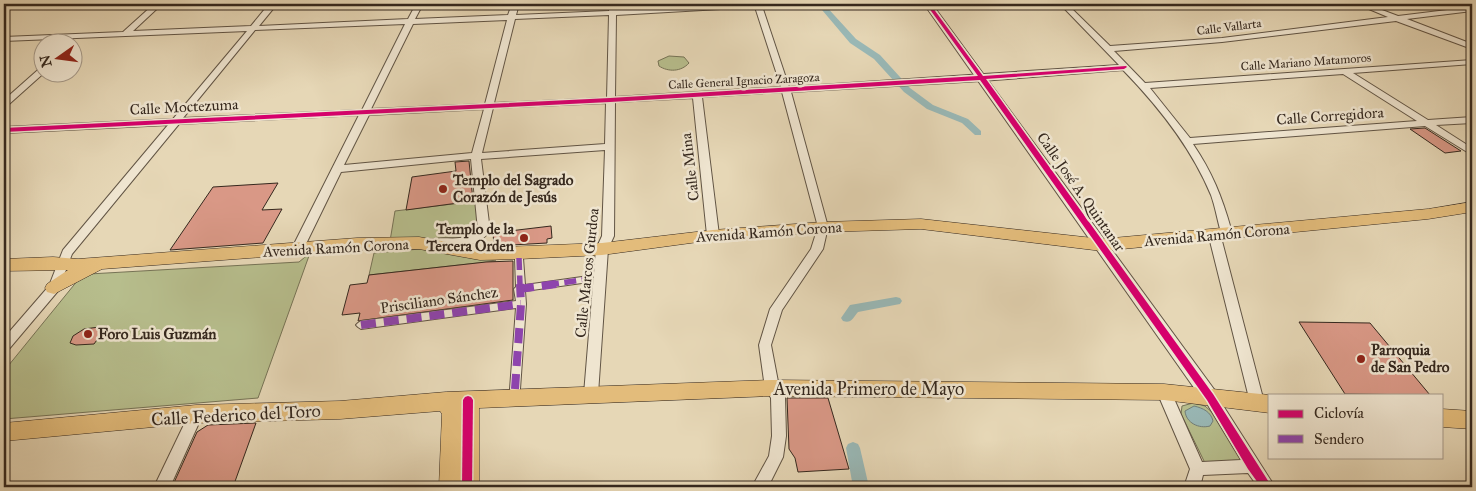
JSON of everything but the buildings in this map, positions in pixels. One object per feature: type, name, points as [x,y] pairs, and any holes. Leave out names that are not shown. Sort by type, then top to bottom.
[{"type":"main road","name":"Avenida Ramón Corona","points":[[4,266],[64,263],[78,265],[357,244],[419,243],[480,254],[602,249],[713,236],[823,227],[922,224],[1102,245],[1428,214],[1472,207]]},
{"type":"main road","points":[[54,288],[76,273],[106,262]]},
{"type":"main road","name":"Avenida Primero de Mayo","points":[[457,400],[772,388],[1164,392],[1263,403]]},
{"type":"main road","points":[[450,487],[453,414],[457,400]]},
{"type":"main road","points":[[457,400],[466,487]]},
{"type":"main road","name":"Calle Federico del Toro","points":[[4,432],[196,414],[340,410],[457,400]]},
{"type":"main road","points":[[1444,418],[1472,420]]},
{"type":"street","points":[[126,34],[158,4]]},
{"type":"street","points":[[4,346],[54,288],[67,253],[274,4]]},
{"type":"street","points":[[297,250],[419,4]]},
{"type":"street","points":[[419,243],[465,241],[476,239],[482,233],[484,228],[476,156],[515,4]]},
{"type":"street","points":[[4,39],[511,17],[613,8],[761,4],[823,227],[817,249],[776,309],[769,325],[764,345],[772,388],[778,397],[779,436],[776,457],[760,487]]},
{"type":"street","name":"Calle José A. Quintanar","points":[[928,4],[1210,397]]},
{"type":"street","points":[[1063,4],[1108,49],[1190,142],[1212,184],[1223,210],[1226,229],[1216,241],[1263,403]]},
{"type":"street","points":[[1360,4],[1472,46]]},
{"type":"street","name":"Calle Marcos Gurdoa","points":[[592,394],[602,249],[608,236],[613,8]]},
{"type":"street","name":"Calle Vallarta","points":[[1108,49],[1215,40],[1472,10]]},
{"type":"street","name":"Calle Mariano Matamoros","points":[[1142,86],[1346,73],[1472,62]]},
{"type":"street","name":"Calle General Ignacio Zaragoza","points":[[365,112],[890,84],[1124,67]]},
{"type":"street","points":[[1346,73],[1472,152]]},
{"type":"street","points":[[4,104],[32,80]]},
{"type":"street","name":"Calle Mina","points":[[697,95],[713,236]]},
{"type":"street","name":"Calle Moctezuma","points":[[4,130],[365,112]]},
{"type":"street","name":"Calle Corregidora","points":[[1190,142],[1472,120]]},
{"type":"street","points":[[336,169],[476,156],[609,147]]},
{"type":"street","points":[[515,389],[521,304],[519,258]]},
{"type":"street","name":"Prisciliano Sánchez","points":[[519,289],[589,279]]},
{"type":"street","name":"Prisciliano Sánchez","points":[[361,325],[521,304]]},
{"type":"street","points":[[1164,392],[1198,469],[1192,487]]},
{"type":"street","points":[[1210,397],[1267,487]]},
{"type":"street","points":[[162,487],[196,414]]},
{"type":"street","points":[[1198,469],[1252,466]]},
{"type":"green space","points":[[669,56],[684,57],[689,63],[682,68],[674,70],[659,66],[658,61]]},
{"type":"green space","points":[[477,201],[479,230],[469,238],[390,241],[395,211]]},
{"type":"green space","points":[[420,249],[496,261],[369,275],[374,253]]},
{"type":"green space","points":[[310,253],[258,398],[4,419],[4,371],[78,280],[89,274],[299,262]]},
{"type":"green space","points":[[1193,403],[1205,406],[1214,414],[1243,460],[1205,463],[1181,414],[1182,406]]},
{"type":"water","points":[[1194,406],[1203,409],[1210,415],[1213,421],[1210,426],[1202,427],[1190,422],[1185,411]]},
{"type":"waterway","points":[[820,4],[853,41],[877,57],[907,90],[930,107],[965,121],[978,133]]},
{"type":"waterway","points":[[847,318],[854,308],[896,301]]},
{"type":"waterway","points":[[853,448],[861,487]]},
{"type":"marked path","points":[[515,389],[521,304],[519,258]]},
{"type":"marked path","points":[[519,289],[589,279]]},
{"type":"marked path","points":[[361,325],[521,304]]},
{"type":"cycle path","points":[[928,4],[1210,397],[1267,487]]},
{"type":"cycle path","points":[[4,130],[610,100],[981,78],[1124,67]]},
{"type":"cycle path","points":[[467,487],[468,400]]},
{"type":"place","name":"Templo del Sagrado Corazón de Jesús","points":[[443,189]]},
{"type":"place","name":"Templo de la Tercera Orden","points":[[524,238]]},
{"type":"place","name":"Foro Luis Guzmán","points":[[88,334]]},
{"type":"place","name":"Parroquia de San Pedro","points":[[1361,359]]}]
